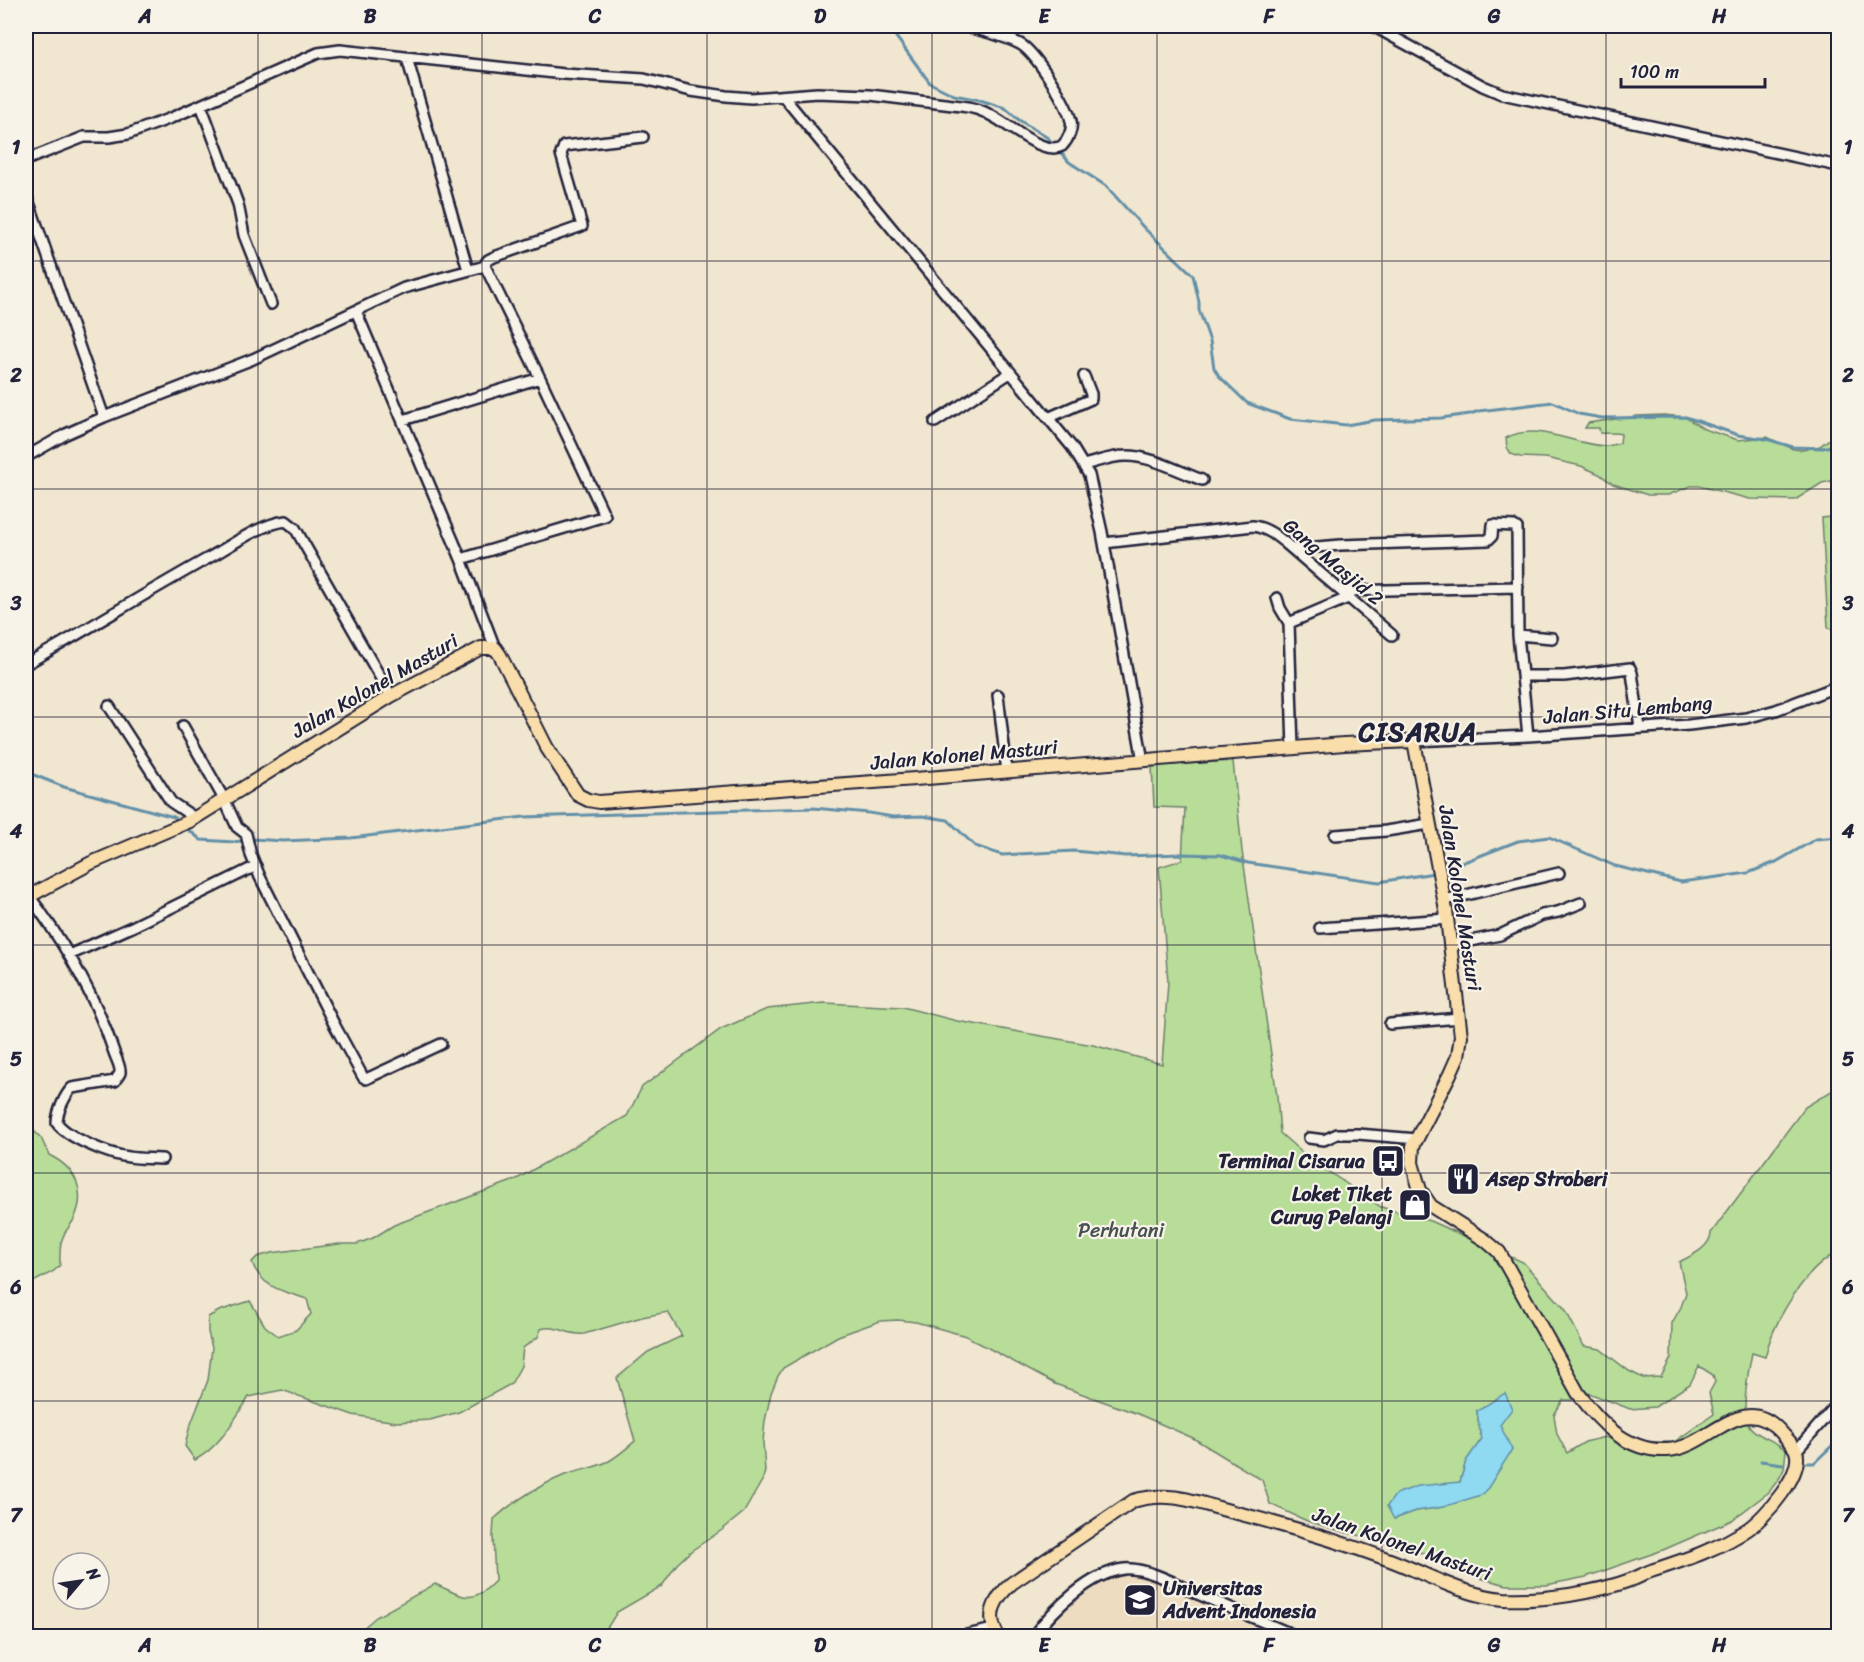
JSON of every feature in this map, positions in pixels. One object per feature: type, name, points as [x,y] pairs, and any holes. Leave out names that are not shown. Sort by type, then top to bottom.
[{"type":"main road","name":"Jalan Kolonel Masturi","points":[[27,895],[91,863],[189,822],[391,696],[482,648],[495,648],[547,748],[578,795],[599,802],[1344,744],[1414,741],[1445,900],[1461,1036],[1458,1056],[1413,1146],[1412,1163],[1420,1191],[1431,1206],[1485,1240],[1499,1252],[1569,1378],[1590,1409],[1604,1424],[1626,1441],[1639,1447],[1669,1450],[1699,1440],[1729,1421],[1760,1416],[1777,1428],[1796,1450],[1796,1468],[1789,1483],[1758,1522],[1732,1538],[1680,1563],[1604,1588],[1532,1599],[1504,1599],[1470,1593],[1377,1556],[1297,1528],[1237,1514],[1196,1500],[1152,1496],[1133,1501],[1012,1583],[996,1599],[992,1610],[991,1621],[996,1633]]},
{"type":"street","points":[[26,160],[84,137],[128,134],[327,50],[564,74],[644,78],[692,91],[726,96],[751,98],[817,93],[870,95],[976,108],[1030,140],[1050,149],[1062,146],[1068,137],[1071,121],[1042,65],[1029,50],[1019,43],[966,26]]},
{"type":"street","points":[[1372,26],[1482,86],[1503,94],[1839,166]]},
{"type":"street","points":[[407,58],[468,270]]},
{"type":"street","points":[[783,96],[1072,447],[1089,475],[1104,543],[1143,761]]},
{"type":"street","points":[[201,105],[237,204],[244,235],[271,304]]},
{"type":"street","points":[[26,457],[66,434],[104,417],[253,359],[404,288],[484,266],[494,257],[582,225],[561,154],[564,146],[643,137]]},
{"type":"street","points":[[26,194],[104,417]]},
{"type":"street","points":[[461,560],[604,516],[540,378],[484,266]]},
{"type":"street","points":[[356,311],[461,560],[495,648]]},
{"type":"street","points":[[934,422],[1010,374]]},
{"type":"street","points":[[1048,418],[1091,399],[1084,376]]},
{"type":"street","points":[[402,420],[540,378]]},
{"type":"street","points":[[1083,465],[1131,456],[1153,460],[1202,480]]},
{"type":"street","points":[[26,664],[219,552],[274,523],[286,521],[295,528],[391,696]]},
{"type":"street","points":[[1293,549],[1488,540],[1492,537],[1492,525],[1517,528],[1518,635],[1528,736]]},
{"type":"street","name":"Gang Masjid 2","points":[[1104,543],[1253,526],[1262,527],[1293,549],[1392,634]]},
{"type":"street","points":[[1289,623],[1346,594],[1518,587]]},
{"type":"street","points":[[1277,598],[1289,623],[1293,749]]},
{"type":"street","points":[[1518,635],[1552,638]]},
{"type":"street","points":[[1523,676],[1564,676],[1630,668],[1640,728]]},
{"type":"street","name":"Jalan Situ Lembang","points":[[1414,741],[1528,736],[1746,718],[1776,710],[1839,686]]},
{"type":"street","points":[[998,695],[1007,772]]},
{"type":"street","points":[[109,706],[171,802],[189,822]]},
{"type":"street","points":[[183,726],[237,827],[247,839],[256,866],[334,1024],[364,1078],[441,1044]]},
{"type":"street","points":[[1335,835],[1386,831],[1429,824]]},
{"type":"street","points":[[69,955],[256,866]]},
{"type":"street","points":[[1445,900],[1559,873]]},
{"type":"street","points":[[27,895],[69,955],[98,1011],[120,1073],[115,1081],[72,1088],[58,1114],[57,1123],[63,1131],[105,1151],[127,1157],[162,1159]]},
{"type":"street","points":[[1451,945],[1500,935],[1542,915],[1558,912],[1581,903]]},
{"type":"street","points":[[1320,928],[1448,919]]},
{"type":"street","points":[[1390,1024],[1459,1018]]},
{"type":"street","points":[[1309,1138],[1329,1139],[1337,1134],[1416,1139]]},
{"type":"street","points":[[1796,1450],[1839,1403]]},
{"type":"street","points":[[1033,1636],[1057,1607],[1073,1594],[1109,1574],[1125,1569],[1141,1571],[1164,1579],[1296,1636]]},
{"type":"street","points":[[962,1636],[996,1633]]},
{"type":"shaded area","name":"Universitas Advent Indonesia","points":[[1122,1575],[1139,1576],[1190,1593],[1290,1636],[1041,1636],[1061,1610],[1104,1581]]},
{"type":"green space","points":[[1637,416],[1685,417],[1704,429],[1738,440],[1767,437],[1793,449],[1803,450],[1820,446],[1828,440],[1838,441],[1838,484],[1831,481],[1822,483],[1795,500],[1750,499],[1699,486],[1691,486],[1668,495],[1648,495],[1613,484],[1599,474],[1581,466],[1546,458],[1520,457],[1511,454],[1507,447],[1506,438],[1518,433],[1530,432],[1555,435],[1593,445],[1611,445],[1620,443],[1621,434],[1600,433],[1599,428],[1585,428],[1588,423]]},
{"type":"green space","points":[[1838,516],[1838,638],[1836,633],[1828,627],[1822,518]]},
{"type":"green space","name":"Perhutani","points":[[1233,761],[1242,851],[1277,1096],[1280,1133],[1307,1157],[1381,1207],[1430,1221],[1523,1262],[1565,1309],[1584,1346],[1600,1349],[1629,1371],[1643,1378],[1661,1377],[1671,1358],[1672,1323],[1686,1293],[1679,1262],[1704,1247],[1711,1233],[1805,1107],[1838,1087],[1838,1252],[1814,1270],[1792,1297],[1775,1328],[1765,1357],[1752,1353],[1749,1369],[1745,1402],[1747,1421],[1753,1430],[1786,1450],[1784,1469],[1769,1492],[1732,1520],[1663,1550],[1586,1577],[1546,1585],[1507,1585],[1464,1574],[1445,1566],[1429,1554],[1400,1549],[1372,1538],[1307,1521],[1270,1504],[1262,1480],[1193,1438],[1138,1414],[1055,1384],[966,1336],[916,1322],[880,1321],[838,1336],[783,1368],[771,1393],[765,1421],[763,1479],[744,1512],[691,1551],[677,1564],[662,1586],[617,1612],[602,1636],[354,1636],[376,1617],[435,1584],[466,1596],[479,1594],[487,1589],[495,1581],[494,1519],[537,1489],[565,1475],[609,1461],[635,1441],[617,1378],[648,1352],[682,1336],[668,1312],[584,1334],[552,1328],[541,1329],[538,1337],[523,1348],[521,1366],[511,1384],[459,1412],[430,1420],[396,1422],[353,1415],[282,1390],[249,1397],[219,1441],[204,1455],[195,1460],[185,1446],[189,1429],[208,1380],[212,1348],[208,1332],[208,1317],[250,1301],[265,1326],[278,1336],[296,1330],[311,1314],[307,1299],[275,1288],[261,1278],[252,1262],[257,1257],[339,1244],[357,1244],[373,1238],[394,1225],[515,1180],[627,1116],[642,1087],[721,1029],[767,1009],[824,1003],[903,1007],[957,1021],[1093,1045],[1162,1064],[1168,982],[1159,867],[1182,860],[1185,808],[1154,807],[1152,766]],"holes":[[[1699,1366],[1713,1375],[1715,1382],[1709,1393],[1714,1414],[1674,1442],[1620,1442],[1605,1437],[1585,1442],[1567,1453],[1557,1434],[1554,1415],[1563,1400],[1572,1400],[1589,1393],[1630,1409],[1655,1407],[1690,1384]],[[1477,1411],[1512,1450],[1443,1507],[1416,1511],[1394,1519],[1460,1482],[1466,1461],[1481,1440]]]},
{"type":"green space","points":[[26,1123],[41,1138],[49,1155],[58,1160],[72,1174],[77,1182],[79,1200],[73,1221],[62,1240],[60,1265],[54,1271],[26,1286]]},
{"type":"water","points":[[1505,1393],[1512,1409],[1500,1425],[1512,1450],[1484,1494],[1443,1507],[1416,1511],[1394,1519],[1387,1506],[1396,1494],[1418,1486],[1460,1482],[1466,1461],[1481,1440],[1477,1411]]},
{"type":"waterway","points":[[888,26],[930,83],[954,95],[1005,108],[1019,120],[1048,138],[1054,145]]},
{"type":"waterway","points":[[1059,150],[1069,162],[1106,186],[1145,229],[1193,275],[1199,310],[1210,341],[1214,368],[1219,376],[1247,403],[1290,419],[1346,425],[1375,420],[1441,418],[1553,402],[1579,414],[1602,418],[1686,417],[1738,435],[1766,439],[1793,447],[1823,448],[1838,444]]},
{"type":"waterway","points":[[26,769],[34,775],[64,787],[174,817],[179,822]]},
{"type":"waterway","points":[[184,826],[201,840],[283,841],[351,838],[524,817],[813,808],[893,817],[922,816],[948,820],[975,846],[1002,855],[1074,851],[1126,856],[1221,855],[1248,863],[1379,882],[1434,873]]},
{"type":"waterway","points":[[1441,871],[1518,841],[1549,837],[1615,866],[1681,882],[1748,873],[1776,862],[1816,839],[1838,837]]},
{"type":"waterway","points":[[1806,1463],[1814,1463],[1838,1440]]},
{"type":"waterway","points":[[1761,1461],[1783,1464]]},
{"type":"place","name":"Terminal Cisarua","points":[[1388,1161]]},
{"type":"place","name":"Asep Stroberi","points":[[1463,1179]]},
{"type":"place","name":"Loket Tiket Curug Pelangi","points":[[1415,1205]]},
{"type":"place","name":"Universitas Advent Indonesia","points":[[1140,1600]]},
{"type":"district","name":"CISARUA","points":[[1418,732]]}]
